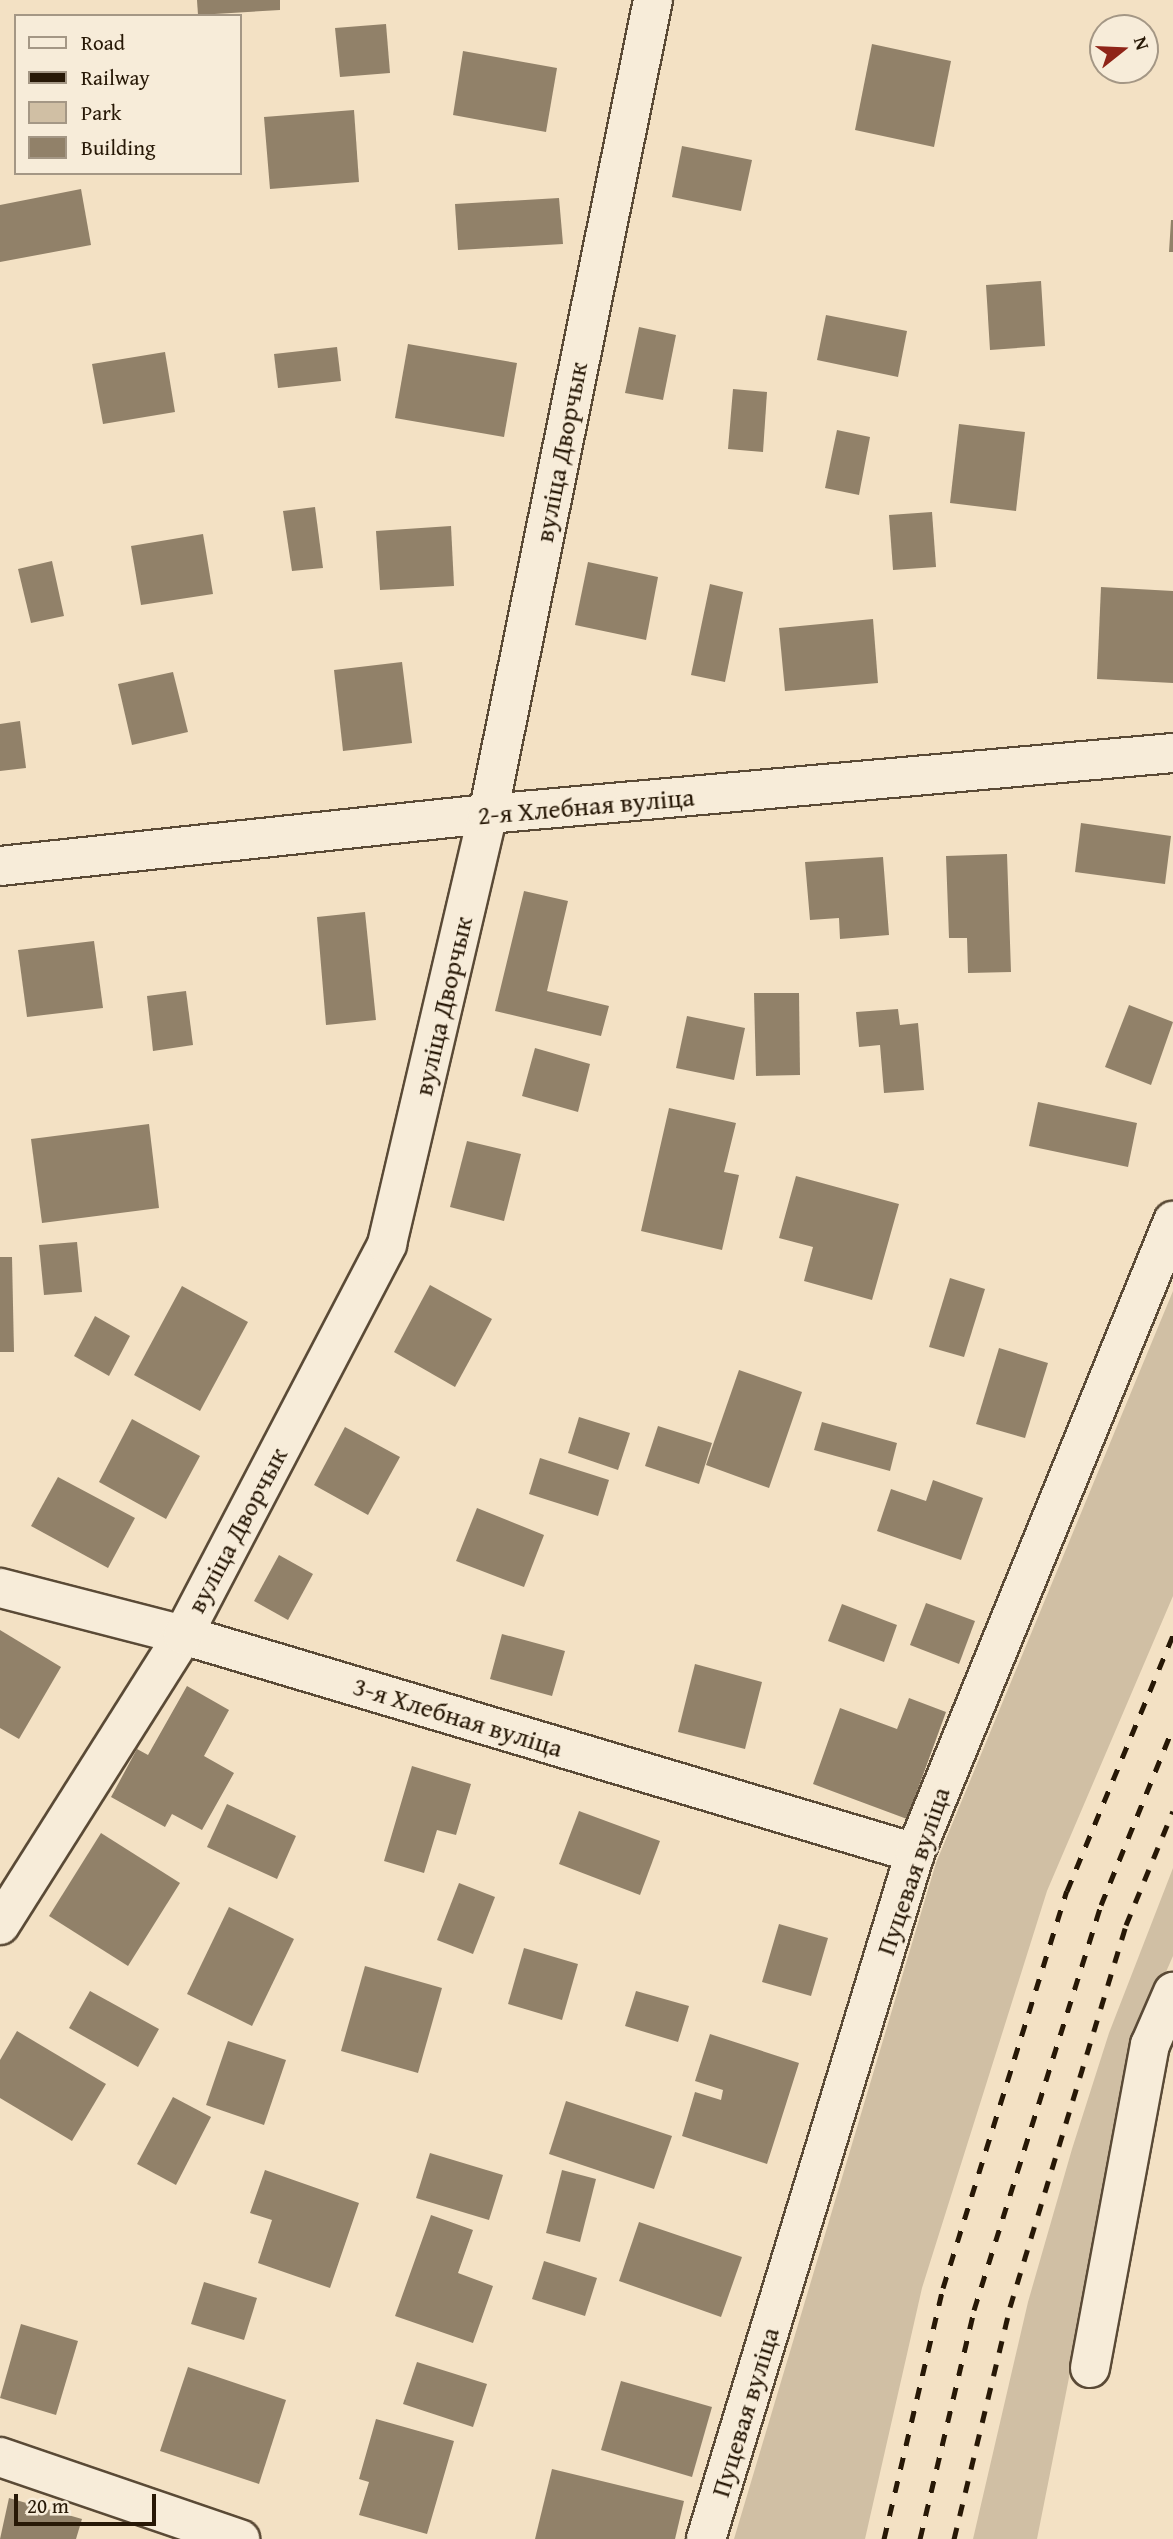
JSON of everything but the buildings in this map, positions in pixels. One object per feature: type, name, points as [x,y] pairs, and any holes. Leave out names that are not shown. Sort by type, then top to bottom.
[{"type":"street","name":"вуліца Дворчык","points":[[0,1925],[183,1635],[387,1244],[488,814],[653,0]]},
{"type":"street","name":"2-я Хлебная вуліца","points":[[0,866],[488,814],[1173,753]]},
{"type":"street","name":"Пуцевая вуліца","points":[[706,2539],[915,1853],[1173,1221]]},
{"type":"street","name":"3-я Хлебная вуліца","points":[[0,1588],[183,1635],[915,1853]]},
{"type":"street","points":[[1090,2368],[1150,2045],[1173,1992]]},
{"type":"street","points":[[0,2457],[240,2539]]},
{"type":"green space","points":[[1173,1291],[1173,1596],[1047,1891],[922,2288],[865,2539],[734,2539],[936,1863]]},
{"type":"green space","points":[[1173,1868],[1173,1956],[1136,2040],[1037,2539],[973,2539],[1028,2302],[1072,2149],[1109,2033]]},
{"type":"railway","points":[[884,2539],[943,2288],[1067,1891],[1173,1635]]},
{"type":"railway","points":[[920,2539],[974,2310],[1101,1905],[1173,1728]]},
{"type":"railway","points":[[954,2539],[1010,2307],[1126,1925],[1173,1811]]}]
